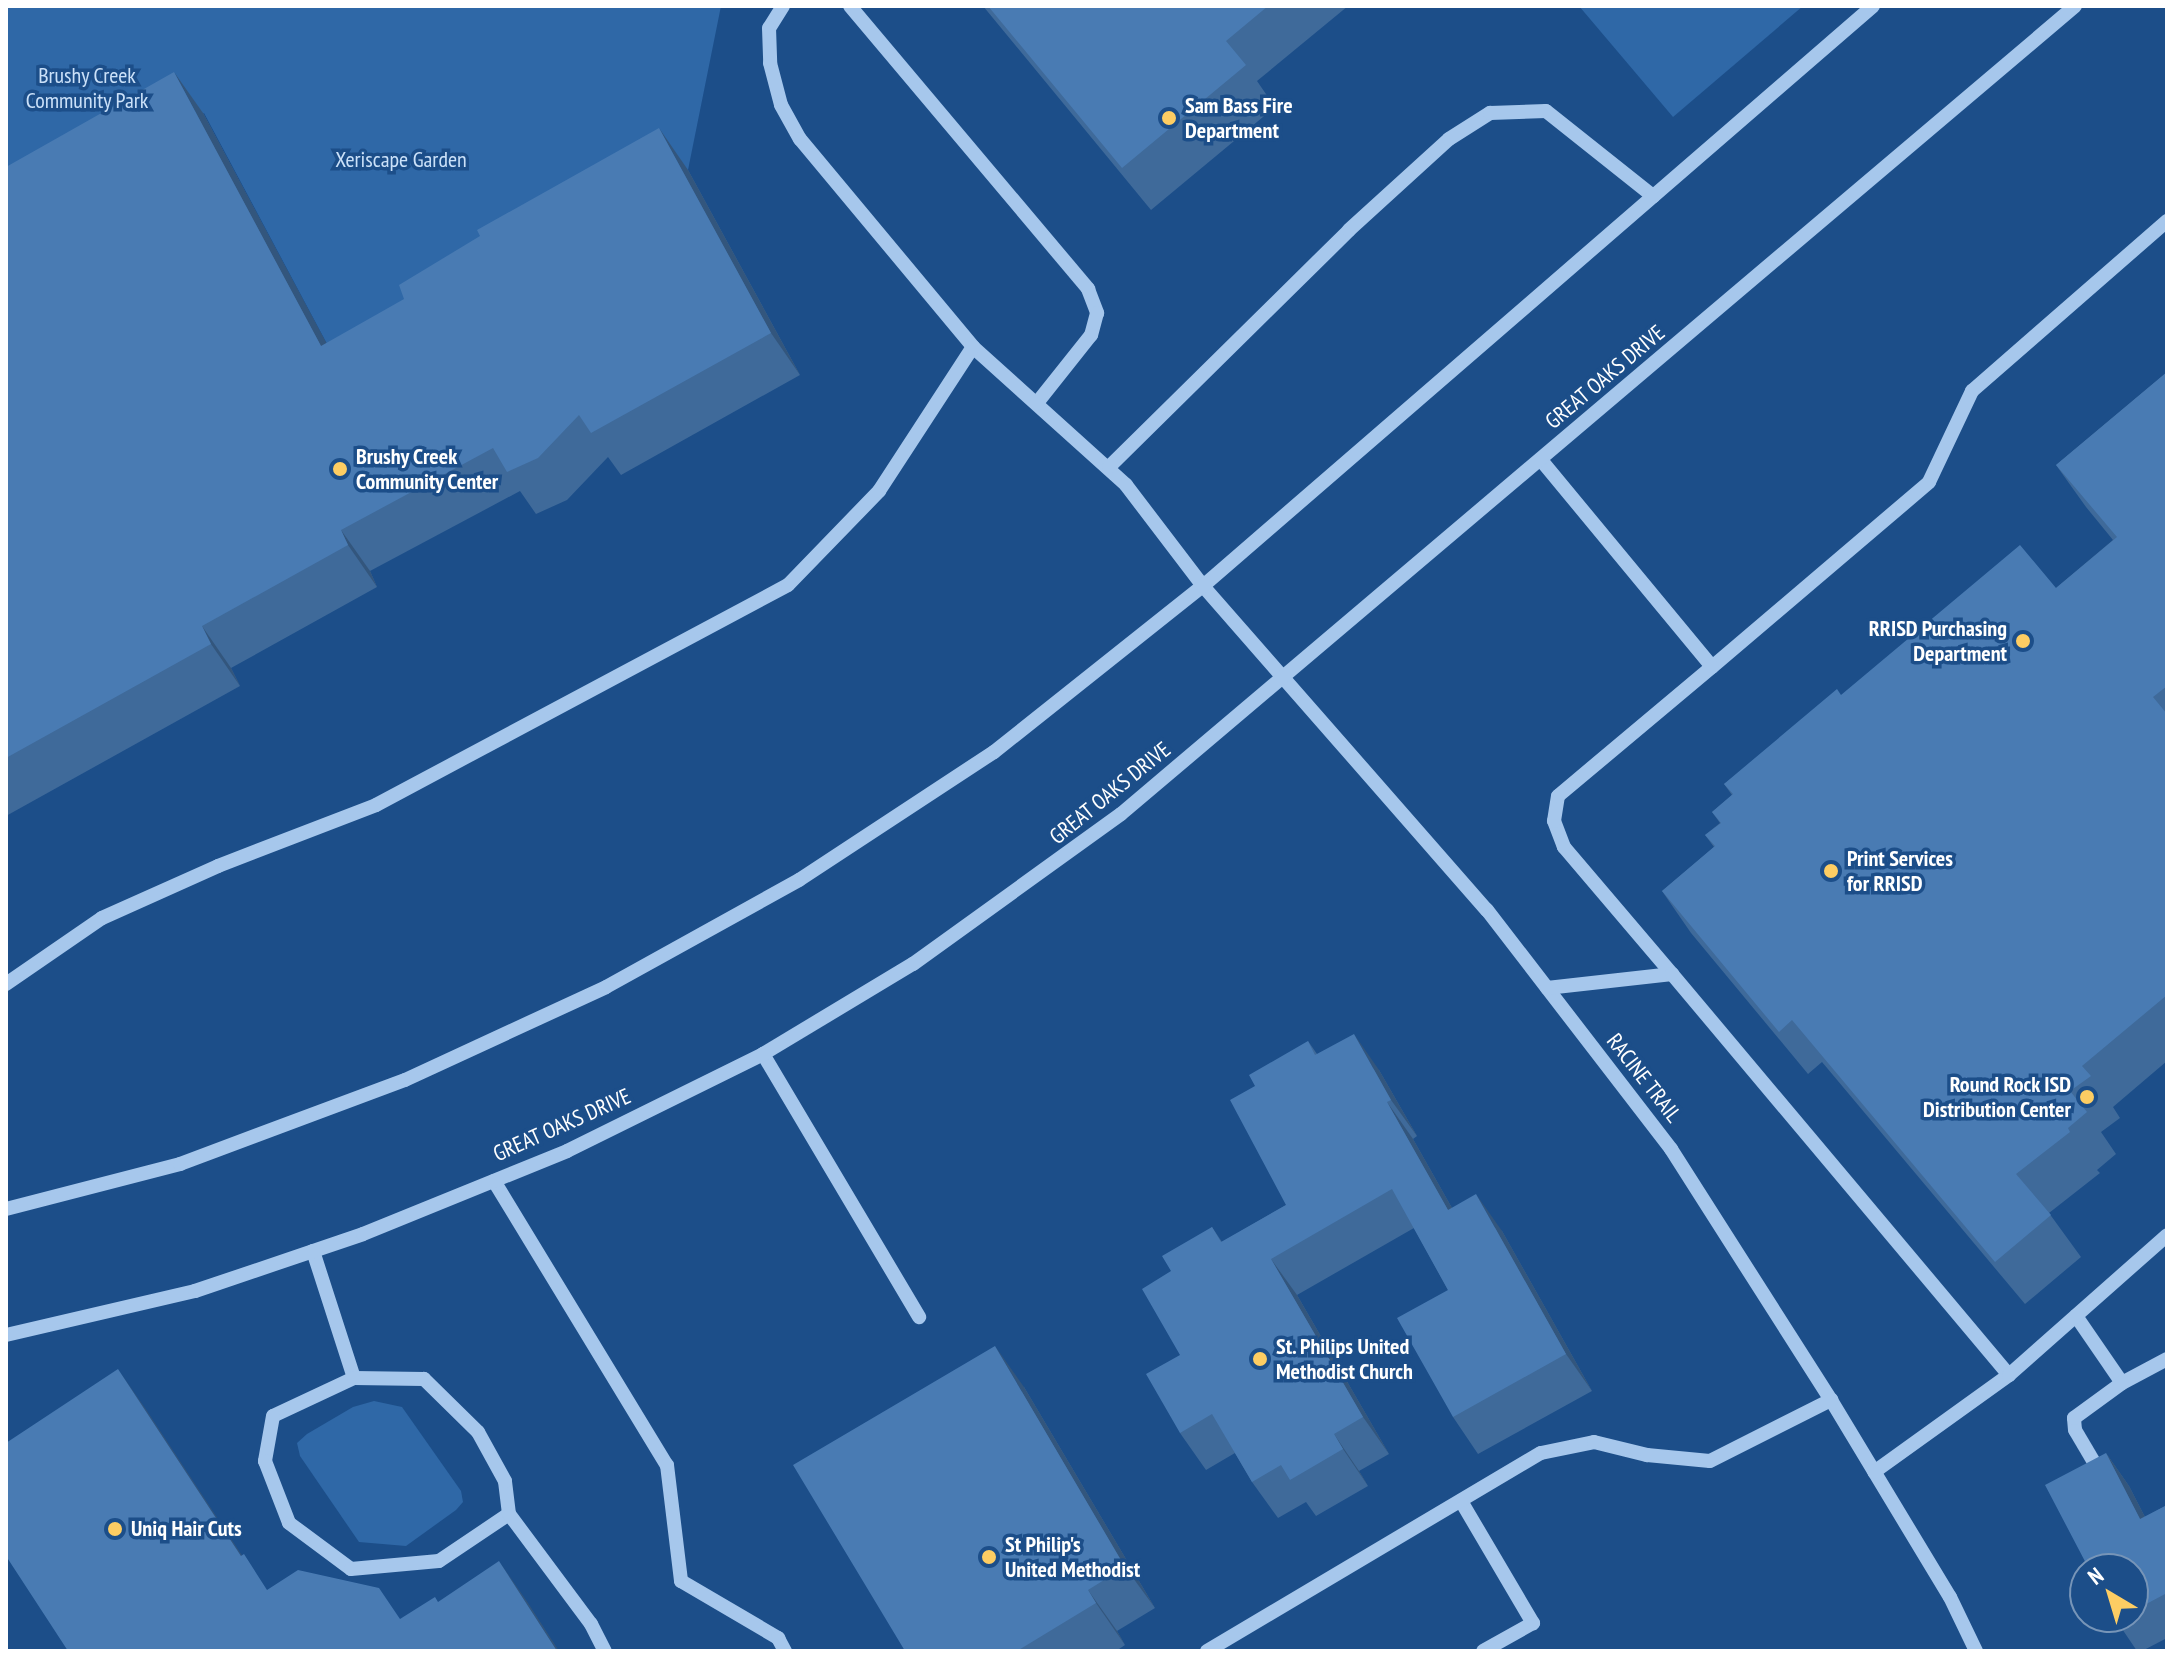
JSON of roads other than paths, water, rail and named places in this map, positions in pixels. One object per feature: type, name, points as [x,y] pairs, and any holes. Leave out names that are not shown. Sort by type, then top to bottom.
[{"type":"street","name":"RACINE TRAIL","points":[[783,6],[769,28],[770,63],[781,105],[800,139],[973,347],[1109,467],[1203,586],[1487,910],[1671,1149],[1831,1400],[1950,1597],[1976,1651]]},
{"type":"street","points":[[850,6],[1088,289],[1097,313],[1091,335],[1037,403]]},
{"type":"street","points":[[6,1209],[194,1159],[405,1080],[606,987],[799,880],[994,752],[1203,586],[1873,6]]},
{"type":"street","name":"GREAT OAKS DRIVE","points":[[6,1335],[195,1291],[313,1251],[494,1181],[567,1151],[763,1054],[913,964],[1054,866],[1284,679],[2075,6]]},
{"type":"street","points":[[1109,467],[1349,230],[1449,139],[1490,113],[1546,111],[1653,196]]},
{"type":"street","points":[[2009,1375],[1564,847],[1554,821],[1558,796],[1929,482],[1972,391],[2167,221]]},
{"type":"street","points":[[6,984],[102,918],[218,866],[376,805],[788,585],[879,491],[973,347]]},
{"type":"street","points":[[1541,460],[1712,667]]},
{"type":"street","points":[[1547,988],[1672,974]]},
{"type":"street","points":[[763,1054],[919,1317]]},
{"type":"street","points":[[494,1181],[667,1465],[681,1581],[778,1638],[785,1651]]},
{"type":"street","points":[[1874,1472],[2009,1375],[2167,1235]]},
{"type":"street","points":[[313,1251],[354,1378]]},
{"type":"street","points":[[2076,1316],[2122,1383]]},
{"type":"street","points":[[2098,1469],[2075,1430],[2074,1418],[2122,1383],[2167,1359]]},
{"type":"street","points":[[509,1514],[439,1561],[351,1569],[289,1523],[265,1461],[273,1416],[354,1378],[424,1379],[478,1432],[505,1481],[509,1514],[591,1624],[605,1651]]},
{"type":"street","points":[[1207,1651],[1541,1453],[1594,1442],[1647,1455],[1710,1461],[1831,1400]]},
{"type":"street","points":[[1461,1501],[1533,1623],[1483,1651]]},
{"type":"place","name":"Sam Bass Fire Department","points":[[1169,118]]},
{"type":"place","name":"Brushy Creek Community Center","points":[[340,469]]},
{"type":"place","name":"RRISD Purchasing Department","points":[[2023,641]]},
{"type":"place","name":"Print Services for RRISD","points":[[1831,871]]},
{"type":"place","name":"Round Rock ISD Distribution Center","points":[[2087,1097]]},
{"type":"place","name":"St. Philips United Methodist Church","points":[[1260,1359]]},
{"type":"place","name":"Uniq Hair Cuts","points":[[115,1529]]},
{"type":"place","name":"St Philip's United Methodist","points":[[989,1557]]},
{"type":"park label","name":"Brushy Creek Community Park","points":[[87,88]]},
{"type":"park label","name":"Xeriscape Garden","points":[[401,160]]}]
